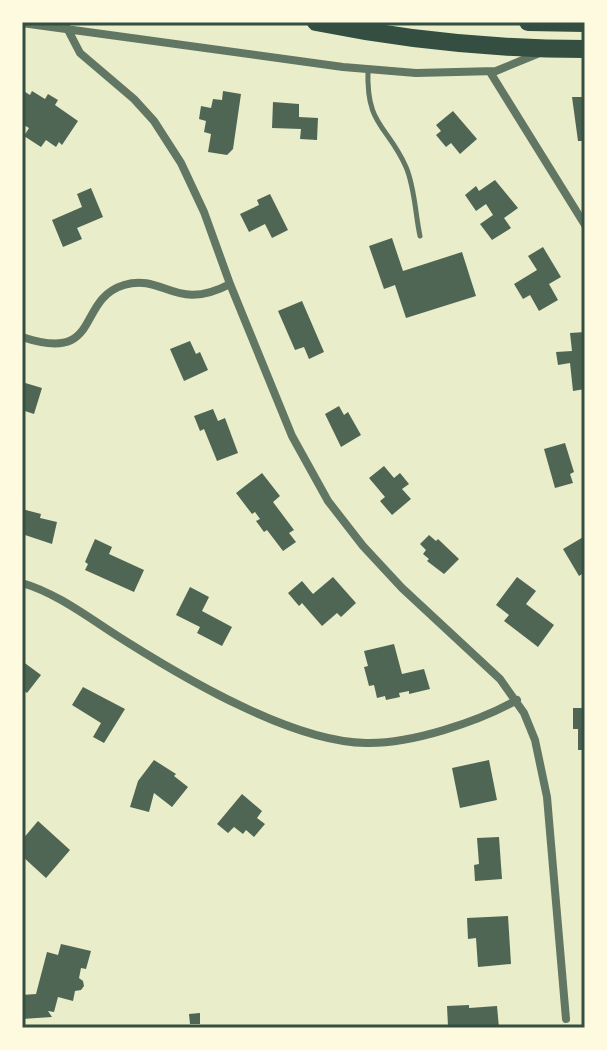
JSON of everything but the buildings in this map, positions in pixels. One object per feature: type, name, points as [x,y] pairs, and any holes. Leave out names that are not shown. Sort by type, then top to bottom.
[{"type":"highway","points":[[316,22],[406,37],[585,49]]},
{"type":"highway","points":[[528,22],[585,23]]},
{"type":"street","points":[[22,23],[368,69],[441,74],[490,72],[515,65],[550,49]]},
{"type":"street","points":[[67,28],[80,53],[134,99],[172,147],[197,196],[292,436],[328,501],[388,573],[490,668],[517,700],[535,740],[547,797],[566,1019]]},
{"type":"street","points":[[490,72],[585,225]]},
{"type":"street","points":[[22,337],[56,344],[73,340],[87,326],[103,299],[126,284],[147,284],[187,297],[208,294],[230,284]]},
{"type":"street","points":[[22,583],[48,593],[206,689],[275,719],[340,740],[368,744],[397,740],[472,722],[517,700]]},
{"type":"lane","points":[[368,69],[368,95],[373,115],[407,168],[420,236]]}]
